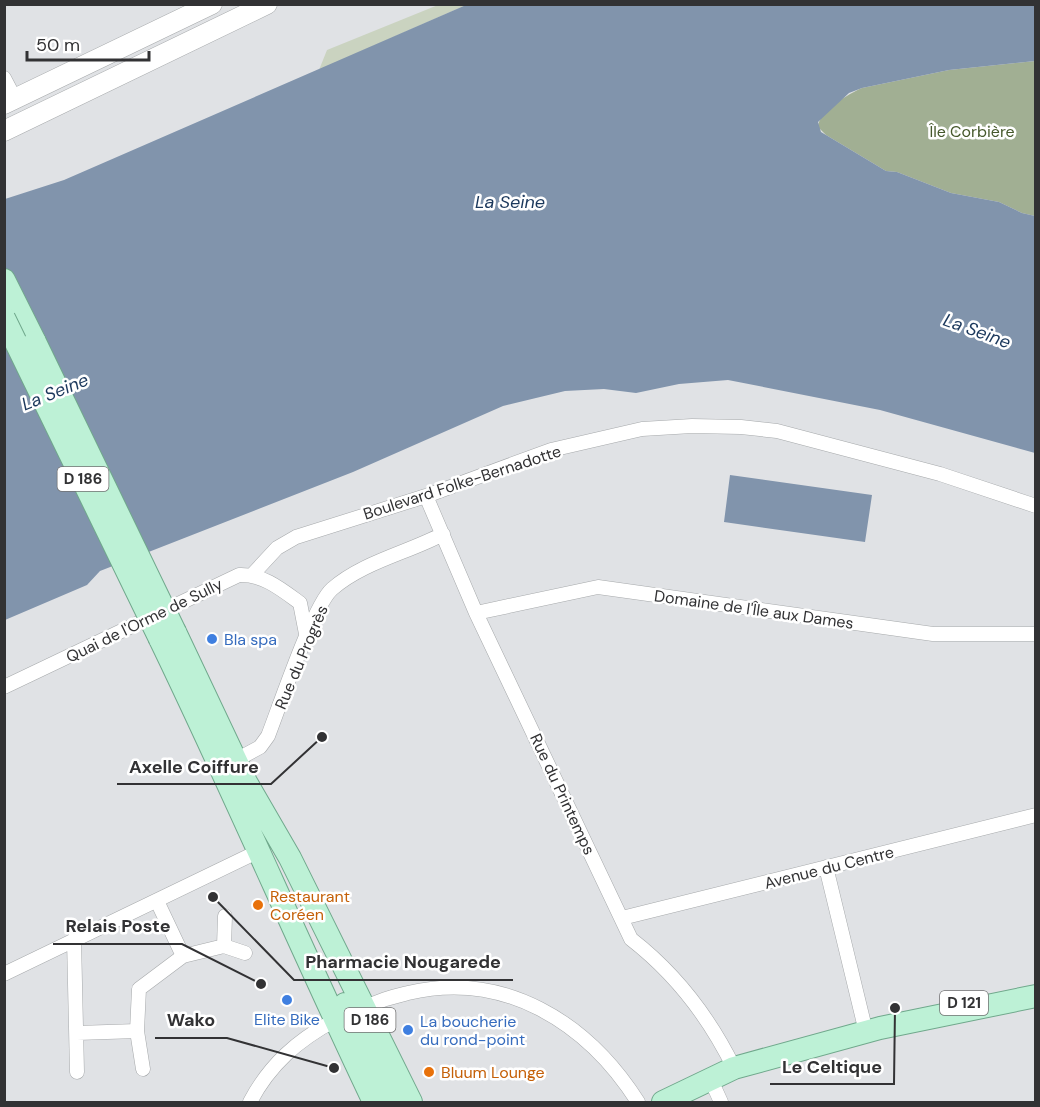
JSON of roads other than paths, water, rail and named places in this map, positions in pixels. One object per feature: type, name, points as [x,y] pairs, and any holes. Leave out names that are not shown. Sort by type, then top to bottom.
[{"type":"main road","points":[[10,102],[212,4]]},
{"type":"main road","points":[[4,131],[267,4]]},
{"type":"main road","name":"D 186","points":[[4,280],[167,636],[236,760],[240,786],[257,852],[303,950],[392,1102]]},
{"type":"main road","name":"D 186","points":[[4,318],[167,636],[240,786],[323,966],[374,1102]]},
{"type":"main road","name":"D 186","points":[[240,786],[290,858],[411,1102]]},
{"type":"main road","name":"D 121","points":[[895,1025],[927,1013],[1035,985]]},
{"type":"main road","name":"D 121","points":[[663,1102],[734,1068],[895,1025],[1035,996]]},
{"type":"street","points":[[4,78],[10,102]]},
{"type":"street","name":"Boulevard Folke-Bernadotte","points":[[252,575],[277,548],[296,537],[426,496],[551,450],[642,429],[741,427],[777,431],[895,464],[940,474],[1035,506]]},
{"type":"street","name":"Rue du Printemps","points":[[426,496],[476,613],[631,939],[676,978],[697,1005],[734,1068]]},
{"type":"street","name":"Rue du Progrès","points":[[236,760],[260,747],[268,736],[326,596],[345,580],[369,566],[442,534]]},
{"type":"street","name":"Quai de l'Orme de Sully","points":[[4,687],[227,580],[239,575],[252,575]]},
{"type":"street","points":[[252,575],[268,581],[300,603],[307,639]]},
{"type":"street","name":"Domaine de l'Île aux Dames","points":[[476,613],[598,587],[933,634],[1035,634]]},
{"type":"street","points":[[300,603],[326,596]]},
{"type":"street","name":"Avenue du Centre","points":[[622,918],[1035,815]]},
{"type":"street","points":[[4,974],[257,852]]},
{"type":"street","points":[[826,867],[866,1032]]},
{"type":"street","points":[[158,900],[183,956]]},
{"type":"street","points":[[224,946],[225,916]]},
{"type":"street","points":[[75,939],[77,1072]]},
{"type":"street","points":[[143,1068],[137,1031],[139,989],[183,956],[224,946],[245,953]]},
{"type":"street","points":[[365,1008],[380,1000],[434,987],[470,987],[508,994],[547,1014],[583,1038],[615,1071],[638,1102]]},
{"type":"street","points":[[250,1102],[268,1073],[284,1055],[298,1041],[339,1010]]},
{"type":"street","points":[[76,1033],[137,1031]]},
{"type":"street","points":[[710,1078],[721,1102]]},
{"type":"water","name":"La Seine","points":[[466,5],[1035,5],[1035,61],[949,70],[862,88],[849,93],[818,122],[821,132],[886,171],[897,172],[951,193],[999,202],[1022,213],[1035,216],[1035,453],[880,410],[728,380],[679,384],[636,393],[604,389],[565,391],[503,406],[353,472],[100,571],[87,585],[5,620],[5,199],[64,180]]},
{"type":"water","points":[[730,475],[872,495],[865,542],[724,522]]},
{"type":"place","name":"Bla spa","points":[[212,639]]},
{"type":"place","name":"Axelle Coiffure","points":[[322,737]]},
{"type":"place","name":"Pharmacie Nougarede","points":[[213,897]]},
{"type":"place","name":"Restaurant Coréen","points":[[258,905]]},
{"type":"place","name":"Relais Poste","points":[[261,984]]},
{"type":"place","name":"Elite Bike","points":[[287,1000]]},
{"type":"place","name":"Le Celtique","points":[[895,1008]]},
{"type":"place","name":"La boucherie du rond-point","points":[[408,1030]]},
{"type":"place","name":"Wako","points":[[334,1068]]},
{"type":"place","name":"Bluum Lounge","points":[[429,1072]]},
{"type":"park label","name":"Île Corbière","points":[[972,131]]}]
